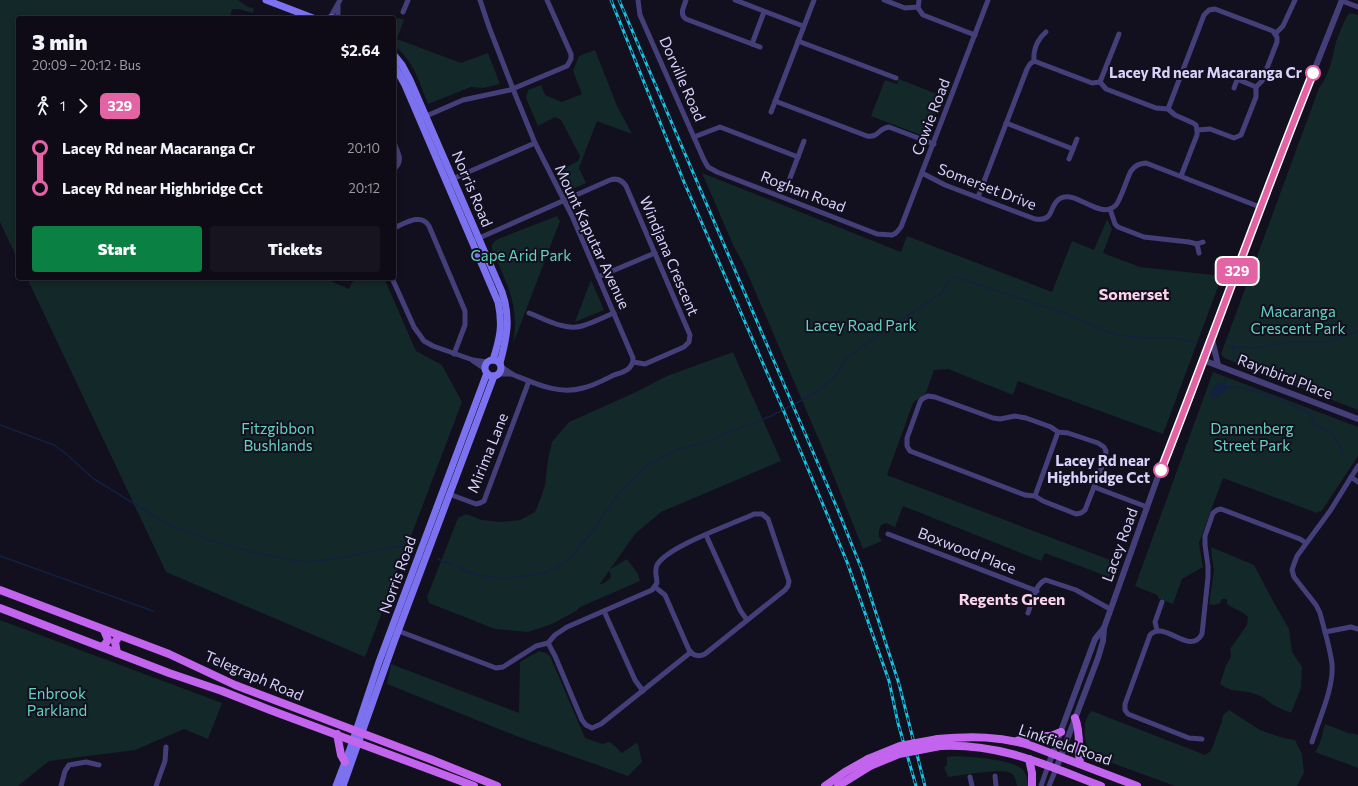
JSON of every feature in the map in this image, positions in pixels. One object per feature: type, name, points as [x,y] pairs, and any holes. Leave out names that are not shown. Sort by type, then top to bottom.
[{"type":"main road","points":[[266,0],[309,16]]},
{"type":"main road","name":"Norris Road","points":[[395,629],[449,494],[493,368],[500,334],[500,313],[498,302],[476,240],[423,117],[406,72],[396,58]]},
{"type":"main road","name":"Norris Road","points":[[396,69],[423,117]]},
{"type":"main road","name":"Norris Road","points":[[343,786],[356,741],[395,629],[493,368]]},
{"type":"main road","name":"Telegraph Road","points":[[0,590],[180,659],[235,685],[498,786]]},
{"type":"main road","name":"Telegraph Road","points":[[0,608],[474,786]]},
{"type":"main road","points":[[102,647],[108,640],[104,630]]},
{"type":"main road","points":[[117,653],[115,644],[119,636]]},
{"type":"main road","points":[[1075,718],[1079,726],[1080,764]]},
{"type":"main road","points":[[1017,742],[1030,736],[1051,736],[1061,732]]},
{"type":"main road","points":[[337,734],[345,762]]},
{"type":"main road","name":"Linkfield Road","points":[[825,786],[845,772],[869,763],[939,742],[982,736],[1017,742],[1137,786]]},
{"type":"main road","name":"Norris Road","points":[[336,786],[345,762],[356,741]]},
{"type":"main road","name":"Linkfield Road","points":[[939,742],[962,746],[984,747],[1004,751],[1101,786]]},
{"type":"main road","points":[[1029,759],[1032,773],[1032,786]]},
{"type":"main road","name":"Linkfield Road","points":[[838,786],[869,763]]},
{"type":"street","points":[[403,12],[408,0]]},
{"type":"street","name":"Mount Kaputar Avenue","points":[[480,0],[489,27],[535,143],[564,201],[614,313],[632,356],[633,362]]},
{"type":"street","points":[[423,117],[463,100],[513,89],[564,68],[570,62],[570,54],[548,0]]},
{"type":"street","name":"Dorville Road","points":[[638,0],[640,15],[708,167]]},
{"type":"street","points":[[686,0],[682,13],[683,17],[686,19],[760,47]]},
{"type":"street","points":[[735,0],[803,26]]},
{"type":"street","points":[[771,112],[814,0]]},
{"type":"street","points":[[884,0],[905,8],[918,7]]},
{"type":"street","points":[[919,0],[918,7],[923,15],[975,35]]},
{"type":"street","name":"Cowie Road","points":[[889,236],[896,233],[900,229],[934,144],[988,0]]},
{"type":"street","points":[[1275,34],[1283,26],[1295,0]]},
{"type":"street","points":[[1342,0],[1358,7]]},
{"type":"street","name":"Lacey Road","points":[[1041,786],[1052,768],[1075,718],[1103,641],[1104,628],[1110,609],[1147,507],[1212,339],[1260,207],[1342,0]]},
{"type":"street","points":[[332,16],[339,3]]},
{"type":"street","points":[[338,16],[339,3]]},
{"type":"street","points":[[1168,109],[1204,15],[1209,10],[1215,9],[1273,31],[1277,37],[1277,42],[1262,81],[1256,87],[1256,97],[1241,135],[1234,138],[1210,129],[1197,130]]},
{"type":"street","points":[[752,44],[764,12]]},
{"type":"street","points":[[1034,61],[1033,54],[1039,38],[1046,32]]},
{"type":"street","points":[[1100,82],[1118,34]]},
{"type":"street","points":[[798,41],[896,78]]},
{"type":"street","points":[[1034,61],[1092,83],[1100,82]]},
{"type":"street","points":[[978,197],[1026,69],[1034,61]]},
{"type":"street","points":[[1234,88],[1240,72]]},
{"type":"street","points":[[1237,80],[1256,87]]},
{"type":"street","points":[[1100,82],[1106,89],[1156,108],[1168,109],[1175,115],[1196,125],[1197,135],[1181,176]]},
{"type":"street","points":[[775,101],[866,136],[874,136],[882,129],[889,127],[934,144]]},
{"type":"street","points":[[1006,123],[1073,149]]},
{"type":"street","points":[[694,137],[720,127],[798,157]]},
{"type":"street","points":[[1069,159],[1077,138]]},
{"type":"street","points":[[790,178],[804,141]]},
{"type":"street","points":[[450,180],[535,143]]},
{"type":"street","points":[[396,148],[400,159],[396,168]]},
{"type":"street","points":[[1203,242],[1197,244],[1144,237],[1118,227],[1115,224],[1110,209],[1117,204],[1130,170],[1134,166],[1146,163],[1260,207]]},
{"type":"street","name":"Roghan Road","points":[[708,167],[717,172],[846,223],[877,234],[889,236]]},
{"type":"street","name":"Somerset Drive","points":[[922,173],[939,182],[1035,219],[1041,220],[1046,218],[1050,215],[1056,201],[1065,197],[1072,198],[1101,209],[1110,209]]},
{"type":"street","name":"Windjana Crescent","points":[[564,201],[610,180],[620,180],[626,186],[655,253],[688,331],[689,341],[684,347],[645,364],[633,362]]},
{"type":"street","points":[[476,240],[564,201]]},
{"type":"street","points":[[396,227],[415,220],[422,220],[428,224],[465,311],[465,325],[454,354]]},
{"type":"street","points":[[1197,244],[1199,253]]},
{"type":"street","points":[[598,277],[655,253]]},
{"type":"street","points":[[393,280],[414,327],[420,337],[428,344],[529,381],[556,390],[576,390],[590,386],[626,370],[633,362]]},
{"type":"street","points":[[529,313],[560,325],[572,327],[583,326],[614,313]]},
{"type":"street","points":[[1212,339],[1218,366]]},
{"type":"street","name":"Raynbird Place","points":[[1203,360],[1358,419]]},
{"type":"street","name":"Mirima Lane","points":[[449,494],[476,504],[484,501],[529,381]]},
{"type":"street","points":[[928,396],[936,397],[993,418],[1000,419],[1014,416],[1026,418],[1051,426],[1058,432],[1068,433],[1098,443],[1104,447],[1106,456],[1094,487],[1085,510],[1078,514],[1043,501],[1035,496],[1025,494],[914,452],[907,446],[906,438],[921,401],[928,396]]},
{"type":"street","points":[[1035,496],[1058,432]]},
{"type":"street","points":[[1312,742],[1328,693],[1332,665],[1320,613],[1316,605],[1294,577],[1292,570],[1297,556],[1330,511],[1358,466]]},
{"type":"street","points":[[1351,477],[1358,482]]},
{"type":"street","points":[[1094,487],[1147,507]]},
{"type":"street","points":[[1202,739],[1189,738],[1128,714],[1125,710],[1125,704],[1150,635],[1157,630],[1190,642],[1195,642],[1200,639],[1202,634],[1208,577],[1208,566],[1204,545],[1205,536],[1213,513],[1221,509],[1300,539],[1306,543]]},
{"type":"street","points":[[395,629],[496,668],[503,666],[536,646],[548,643],[557,634],[604,610],[652,590],[657,581],[655,571],[657,566],[680,546],[754,514],[762,514],[768,519],[788,579],[788,584],[785,590],[703,655],[698,655],[691,652],[665,595],[655,587]]},
{"type":"street","points":[[706,534],[740,610],[747,620]]},
{"type":"street","name":"Boxwood Place","points":[[888,534],[1037,591]]},
{"type":"street","points":[[1028,613],[1041,582],[1046,580],[1051,580],[1082,593],[1110,609]]},
{"type":"street","points":[[1157,630],[1155,622],[1162,602]]},
{"type":"street","points":[[604,610],[634,680],[643,691]]},
{"type":"street","points":[[1325,632],[1351,627],[1358,629]]},
{"type":"street","name":"Lacey Road","points":[[1057,756],[1061,732],[1095,639],[1104,628]]},
{"type":"street","points":[[548,643],[582,720],[588,726],[595,727],[600,725],[691,652]]},
{"type":"street","points":[[156,786],[165,761],[166,747]]},
{"type":"street","points":[[62,786],[65,770],[68,765],[86,762],[99,765]]},
{"type":"street","name":"Lacey Road","points":[[1049,786],[1052,768]]},
{"type":"street","points":[[995,776],[996,786]]},
{"type":"street","points":[[970,777],[972,786]]},
{"type":"green space","points":[[0,0],[238,0],[254,9],[253,13],[239,9],[232,9],[230,16],[16,16],[16,256],[0,222]]},
{"type":"green space","name":"Macaranga Crescent Park","points":[[1350,13],[1358,15],[1358,410],[1224,358],[1221,354],[1319,88],[1328,72],[1338,35]]},
{"type":"green space","points":[[398,18],[404,20],[397,39],[461,63],[488,53],[500,84],[483,88],[471,87],[428,104],[415,72],[401,51],[396,47],[396,24]]},
{"type":"green space","points":[[595,50],[617,106],[632,134],[597,121],[579,168],[586,183],[568,191],[559,171],[578,161],[580,156],[561,120],[555,117],[538,126],[526,98],[528,90],[541,85],[545,95],[562,102],[582,94],[573,71],[579,56]]},
{"type":"green space","points":[[899,79],[942,96],[926,137],[871,116],[885,80],[897,84]]},
{"type":"green space","name":"Lacey Road Park","points":[[702,173],[901,252],[907,236],[1052,292],[1072,241],[1094,250],[1107,219],[1112,229],[1103,253],[1140,267],[1222,276],[1163,434],[1018,381],[1013,395],[948,369],[934,370],[926,393],[913,403],[887,475],[1115,562],[1109,577],[1045,553],[1041,561],[903,506],[895,527],[886,523],[881,525],[879,535],[882,541],[863,549],[822,447],[743,263],[734,247]]},
{"type":"green space","name":"Cape Arid Park","points":[[557,216],[560,221],[513,344],[515,318],[511,295],[492,249],[492,244],[498,239]]},
{"type":"green space","name":"Fitzgibbon Bushlands","points":[[28,280],[328,280],[348,289],[350,288],[351,284],[356,280],[385,280],[416,351],[442,365],[462,402],[365,657],[166,572]]},
{"type":"green space","points":[[591,280],[604,310],[575,322]]},
{"type":"green space","points":[[733,352],[781,461],[661,512],[635,534],[610,569],[627,559],[638,574],[640,581],[580,607],[576,611],[552,624],[528,632],[495,629],[429,603],[427,597],[458,518],[466,514],[482,520],[501,522],[520,520],[535,512],[545,485],[552,442],[569,422],[634,393],[667,376]],"holes":[[[609,571],[611,577],[606,582],[599,585]]]},
{"type":"green space","name":"Dannenberg Street Park","points":[[1213,372],[1358,427],[1358,456],[1321,512],[1318,511],[1317,513],[1223,478],[1199,543],[1203,567],[1182,579],[1173,604],[1159,599],[1157,595],[1135,586]]},
{"type":"green space","points":[[1211,547],[1254,565],[1289,629],[1292,652],[1302,667],[1301,688],[1291,713],[1271,704],[1258,695],[1229,689],[1220,684],[1226,665],[1231,657],[1230,649],[1247,625],[1248,617],[1227,604],[1227,599],[1222,599],[1220,603],[1214,605],[1209,604],[1214,570]]},
{"type":"green space","name":"Enbrook Parkland","points":[[0,620],[222,703],[208,739],[184,729],[135,750],[49,761],[18,786],[0,786]]},
{"type":"green space","points":[[539,651],[550,656],[585,738],[602,744],[610,742],[622,753],[636,743],[638,744],[642,762],[628,776],[519,737],[387,684],[391,664],[519,713],[520,662]]},
{"type":"green space","points":[[1229,710],[1260,730],[1283,738],[1295,740],[1302,754],[1304,773],[1297,786],[1175,786],[1098,758],[1091,753],[1086,743],[1085,724],[1086,719],[1092,711],[1205,755],[1211,751],[1223,715]]},
{"type":"green space","points":[[1325,724],[1351,734],[1358,735],[1358,768],[1315,752],[1320,742]]},
{"type":"green space","points":[[956,756],[992,759],[1012,764],[1024,771],[1028,786],[1017,786],[1016,780],[1012,774],[1000,771],[948,777],[944,767],[947,766],[947,757]]},
{"type":"water","points":[[1219,382],[1227,384],[1226,391],[1213,399],[1209,395],[1210,392]]},
{"type":"waterway","points":[[438,559],[474,574],[504,579],[544,573],[560,566],[573,555],[594,529],[620,492],[646,466],[677,450],[705,442],[771,416],[812,395],[835,377],[846,359],[894,323],[943,292],[948,281],[956,277],[1064,313],[1108,332],[1119,335],[1144,338],[1174,338],[1196,342]]},
{"type":"waterway","points":[[1228,346],[1255,348],[1289,342],[1328,342],[1358,331]]},
{"type":"waterway","points":[[1233,347],[1234,360]]},
{"type":"waterway","points":[[1224,383],[1226,379]]},
{"type":"waterway","points":[[1225,387],[1244,388],[1303,409],[1310,414],[1315,425],[1330,432],[1338,442],[1343,452],[1344,459]]},
{"type":"waterway","points":[[0,425],[54,445],[94,479],[149,513],[174,527],[209,540],[255,553],[305,562],[341,558],[399,546],[414,550]]},
{"type":"waterway","points":[[0,556],[153,611]]},
{"type":"railway","points":[[611,0],[684,182],[785,414],[847,562],[889,681],[898,723],[916,786]]},
{"type":"railway","points":[[619,0],[837,508],[862,570],[899,684],[925,786]]},
{"type":"bus line","name":"329","points":[[1161,470],[1260,207],[1313,73]]},
{"type":"place","name":"Lacey Rd near Macaranga Cr","points":[[1313,73]]},
{"type":"place","name":"Lacey Rd near Highbridge Cct","points":[[1161,470]]},
{"type":"district","name":"Somerset","points":[[1134,294]]},
{"type":"district","name":"Regents Green","points":[[1012,599]]}]
